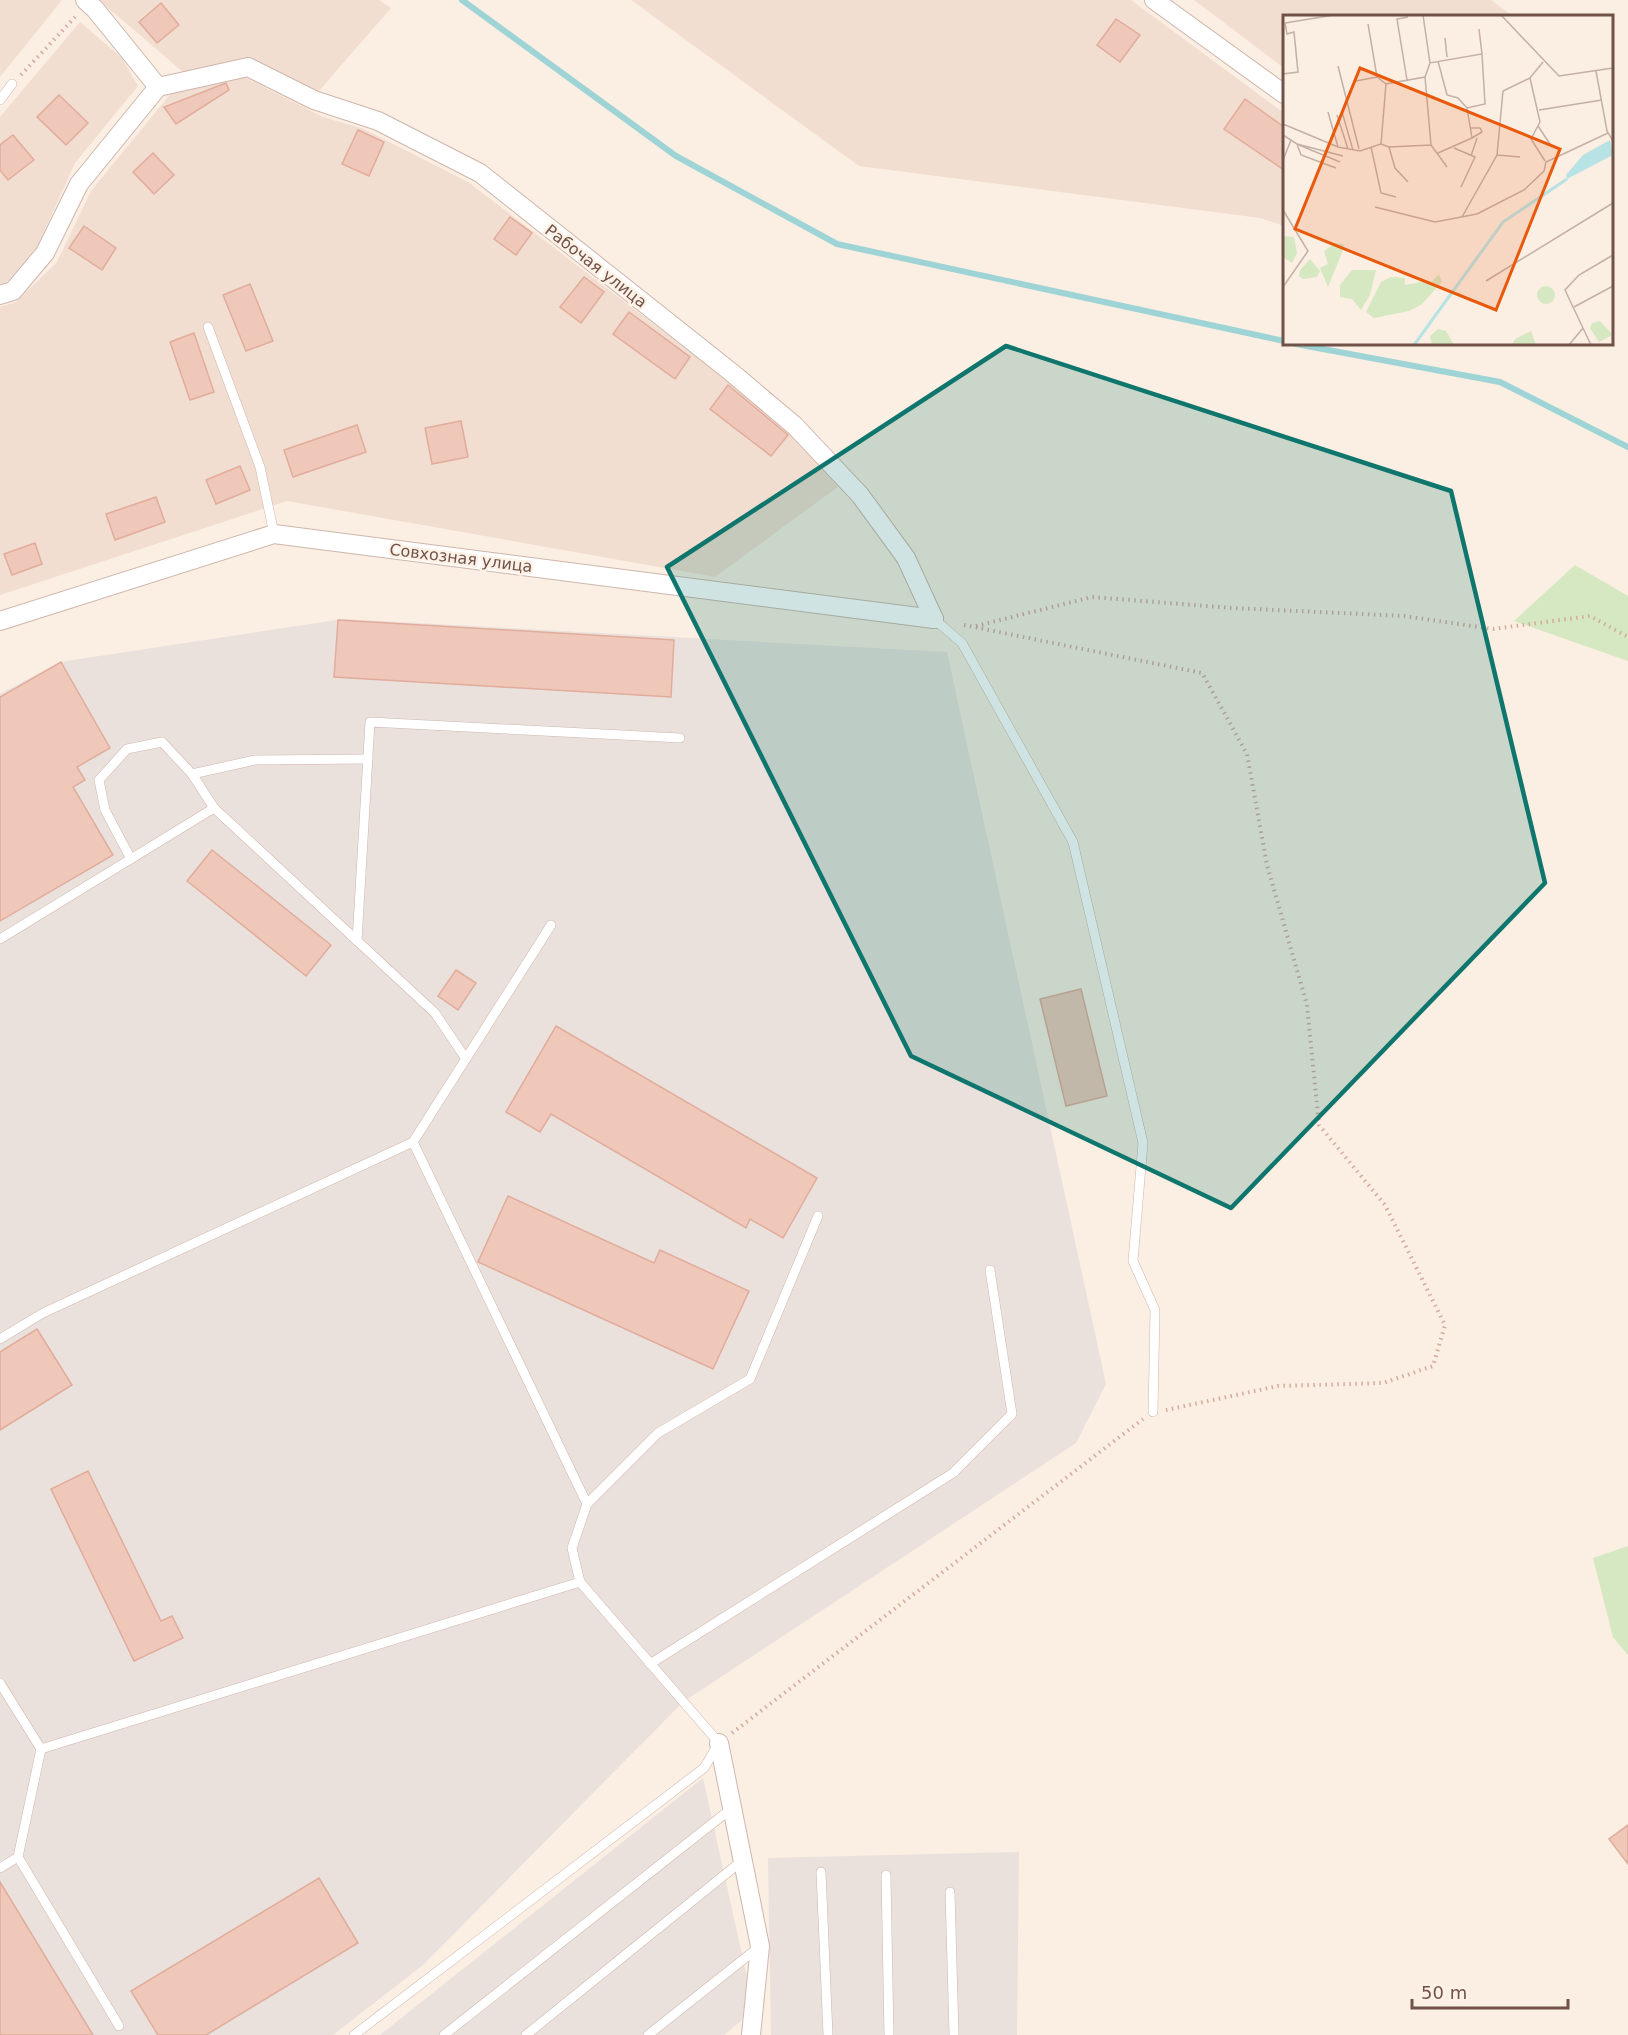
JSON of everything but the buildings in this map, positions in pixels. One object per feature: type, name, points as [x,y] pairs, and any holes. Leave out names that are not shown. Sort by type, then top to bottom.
[{"type":"street","points":[[1154,0],[1283,93]]},
{"type":"street","points":[[0,296],[13,291],[45,253],[79,184],[158,87],[95,9],[86,2]]},
{"type":"street","name":"Рабочая улица","points":[[158,87],[248,67],[314,100],[378,121],[480,173],[731,372],[795,426],[860,495],[906,558],[934,619]]},
{"type":"street","name":"Совхозная улица","points":[[0,621],[274,534],[934,619]]},
{"type":"street","points":[[719,1743],[760,1946],[751,2035]]},
{"type":"lane","points":[[0,99],[12,84]]},
{"type":"lane","points":[[208,327],[260,467],[274,534]]},
{"type":"lane","points":[[934,619],[962,642],[1073,842],[1143,1143],[1133,1261],[1155,1310],[1153,1413]]},
{"type":"lane","points":[[357,941],[370,722],[680,738]]},
{"type":"lane","points":[[131,859],[105,810],[99,780],[127,749],[162,742],[192,774],[214,808],[435,1013],[466,1059]]},
{"type":"lane","points":[[192,774],[255,760],[368,759]]},
{"type":"lane","points":[[0,939],[214,808]]},
{"type":"lane","points":[[0,1339],[43,1313],[413,1142],[550,925]]},
{"type":"lane","points":[[413,1142],[587,1504]]},
{"type":"lane","points":[[354,2035],[704,1768],[719,1743],[580,1582],[572,1548],[587,1504],[658,1433],[750,1379],[818,1216]]},
{"type":"lane","points":[[650,1664],[952,1473],[1012,1414],[990,1270]]},
{"type":"lane","points":[[41,1749],[580,1582]]},
{"type":"lane","points":[[0,1683],[41,1749],[18,1857],[119,2026]]},
{"type":"lane","points":[[444,2035],[732,1808]]},
{"type":"lane","points":[[0,1868],[18,1857]]},
{"type":"lane","points":[[526,2035],[742,1860]]},
{"type":"lane","points":[[821,1872],[828,2035]]},
{"type":"lane","points":[[886,1875],[889,2035]]},
{"type":"lane","points":[[950,1892],[954,2035]]},
{"type":"lane","points":[[648,2035],[760,1946]]},
{"type":"path","points":[[12,84],[86,2]]},
{"type":"path","points":[[972,627],[1092,597],[1232,608],[1404,616],[1493,629],[1590,616],[1628,638]]},
{"type":"path","points":[[719,1743],[1153,1413],[1278,1386],[1383,1383],[1433,1366],[1445,1325],[1385,1205],[1319,1125],[1307,1005],[1267,865],[1247,754],[1202,673],[934,619]]},
{"type":"highlighted area","points":[[1006,346],[1451,491],[1545,883],[1231,1208],[911,1056],[667,567]]},
{"type":"shaded area","points":[[0,0],[62,0],[0,77]]},
{"type":"shaded area","points":[[99,0],[379,0],[391,8],[318,92],[246,59],[183,72]]},
{"type":"shaded area","points":[[631,0],[1131,0],[1283,112],[1283,226],[1260,218],[859,166]]},
{"type":"shaded area","points":[[1194,0],[1491,0],[1512,15],[1283,15],[1283,67]]},
{"type":"shaded area","points":[[80,22],[122,58],[138,86],[75,163],[37,247],[6,283],[0,285],[0,117]]},
{"type":"shaded area","points":[[242,76],[323,117],[364,129],[468,182],[706,364],[795,436],[838,487],[715,577],[287,501],[0,595],[0,307],[16,302],[57,262],[91,191],[172,92]]},
{"type":"shaded area","points":[[343,619],[947,652],[1106,1384],[1076,1443],[683,1702],[423,1965],[333,2035],[0,2035],[0,694],[60,662]]},
{"type":"shaded area","points":[[703,1778],[748,1982],[742,2020],[724,2035],[380,2035]]},
{"type":"shaded area","points":[[1019,1852],[1017,2035],[771,2035],[768,1858]]},
{"type":"green space","points":[[1575,565],[1628,596],[1628,661],[1514,621]]},
{"type":"green space","points":[[1628,1546],[1628,1655],[1613,1637],[1593,1558]]},
{"type":"waterway","points":[[462,0],[676,156],[837,244],[1283,341]]},
{"type":"waterway","points":[[1301,345],[1500,382],[1628,447]]}]
